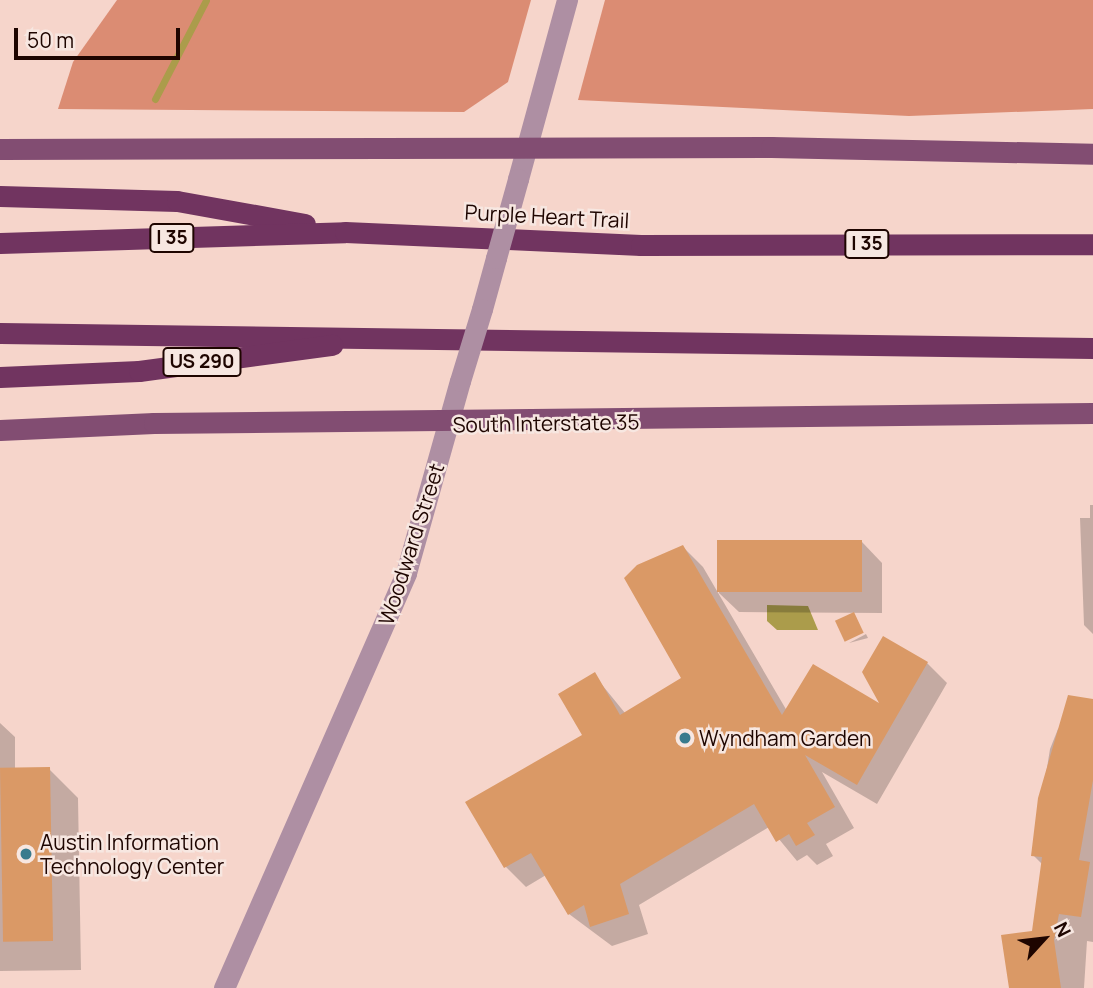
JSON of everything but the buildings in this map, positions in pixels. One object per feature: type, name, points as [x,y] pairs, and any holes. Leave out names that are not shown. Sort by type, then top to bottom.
[{"type":"highway","points":[[0,196],[177,201],[345,232]]},
{"type":"highway","name":"Purple Heart Trail","points":[[0,243],[345,232],[641,245],[1093,244]]},
{"type":"highway","points":[[0,333],[404,336],[642,347],[1093,348]]},
{"type":"highway","name":"US 290","points":[[0,377],[139,371],[404,336]]},
{"type":"main road","points":[[0,149],[526,146],[1093,154]]},
{"type":"main road","name":"South Interstate 35","points":[[0,430],[154,423],[449,424],[1093,413]]},
{"type":"street","name":"Woodward Street","points":[[224,988],[373,655],[405,573],[567,0]]},
{"type":"shaded area","points":[[117,0],[531,0],[508,82],[464,112],[58,109],[73,62]]},
{"type":"shaded area","points":[[605,0],[1093,0],[1093,109],[909,116],[578,100]]},
{"type":"shaded area","points":[[767,605],[808,606],[818,630],[777,630],[767,621]]},
{"type":"waterway","points":[[155,99],[206,0]]},
{"type":"place","name":"Wyndham Garden","points":[[685,738]]},
{"type":"place","name":"Austin Information Technology Center","points":[[26,854]]}]
